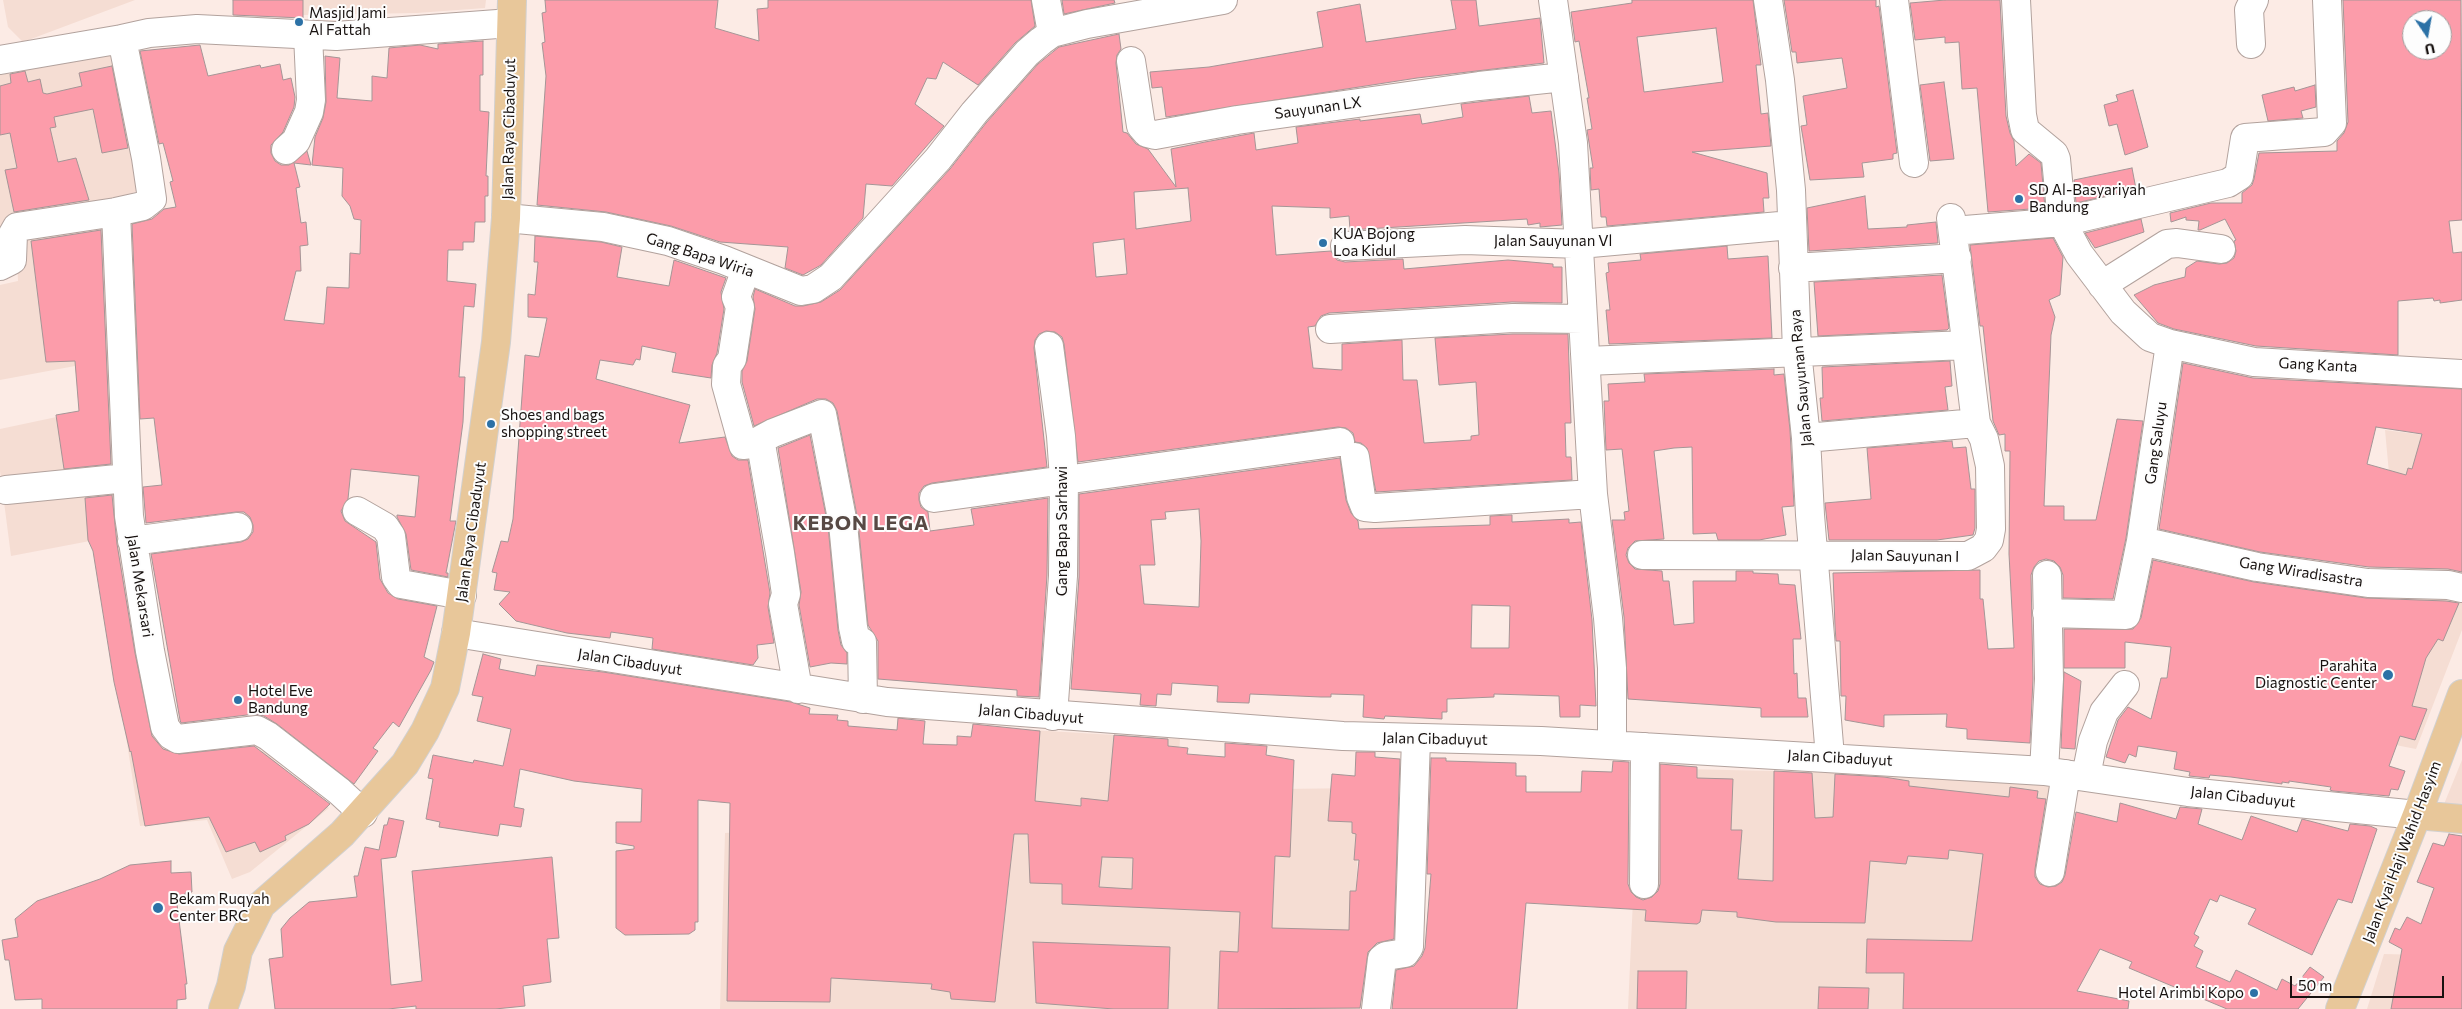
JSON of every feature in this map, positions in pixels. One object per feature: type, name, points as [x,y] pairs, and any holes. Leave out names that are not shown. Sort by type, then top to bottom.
[{"type":"main road","name":"Jalan Raya Cibaduyut","points":[[229,1001],[238,951],[261,905],[363,813],[405,764],[425,731],[444,688],[462,595],[496,342],[506,218],[511,11]]},
{"type":"main road","name":"Jalan Kyai Haji Wahid Hasyim","points":[[2340,1009],[2417,815],[2462,694]]},
{"type":"main road","points":[[2417,815],[2462,819]]},
{"type":"street","points":[[1046,0],[1052,33],[1125,8],[1223,0]]},
{"type":"street","points":[[1553,0],[1573,144],[1587,361],[1592,494],[1608,618],[1612,668],[1612,745]]},
{"type":"street","name":"Jalan Sauyunan Raya","points":[[1768,0],[1784,118],[1791,190],[1797,350],[1806,438],[1830,757]]},
{"type":"street","points":[[1894,0],[1914,163]]},
{"type":"street","points":[[2016,0],[2023,123],[2029,136],[2054,154],[2056,159],[2062,222]]},
{"type":"street","points":[[2251,44],[2249,10],[2254,0]]},
{"type":"street","points":[[1794,268],[1954,236],[2062,222],[2234,181],[2239,176],[2243,144],[2246,137],[2324,132],[2332,123],[2327,0]]},
{"type":"street","points":[[0,60],[149,33],[197,28],[336,36],[416,31],[511,11]]},
{"type":"street","name":"Gang Bapa Wiria","points":[[506,218],[603,227],[668,241],[801,291],[822,285],[938,159],[974,113],[1026,53],[1052,33]]},
{"type":"street","points":[[286,150],[296,141],[309,112],[311,100],[308,35]]},
{"type":"street","points":[[0,266],[12,260],[13,234],[17,227],[116,212],[149,203],[152,192],[122,39]]},
{"type":"street","name":"Sauyunan LX","points":[[1131,61],[1141,126],[1147,133],[1155,135],[1256,117],[1478,86],[1564,77]]},
{"type":"street","name":"Jalan Mekarsari","points":[[116,212],[127,478],[132,541],[165,727],[171,736],[178,739],[256,730],[268,736],[340,791],[363,813]]},
{"type":"street","name":"Gang Kanta","points":[[2062,222],[2079,254],[2102,285],[2123,312],[2150,338],[2173,345],[2254,362],[2462,374]]},
{"type":"street","name":"Jalan Sauyunan Vl","points":[[1345,246],[1465,240],[1580,244],[1791,225]]},
{"type":"street","name":"Jalan Sauyunan I","points":[[1642,555],[1815,554],[1968,556],[1982,548],[1989,540],[1992,522],[1990,466],[1984,439],[1976,423],[1954,236]]},
{"type":"street","points":[[2102,285],[2167,244],[2177,242],[2221,249]]},
{"type":"street","points":[[746,269],[736,297],[740,307],[726,384],[743,445],[760,443]]},
{"type":"street","points":[[1330,329],[1513,318],[1583,319]]},
{"type":"street","points":[[1587,361],[1797,350],[1966,345]]},
{"type":"street","name":"Gang Saluyu","points":[[2048,613],[2126,615],[2142,541],[2173,345]]},
{"type":"street","name":"Gang Bapa Sarhawi","points":[[1049,346],[1061,436],[1064,479],[1063,576],[1053,716]]},
{"type":"street","points":[[798,690],[783,604],[786,594],[781,561],[760,440],[822,414],[843,524],[853,627],[856,641],[862,642],[863,699]]},
{"type":"street","points":[[1806,438],[1976,423]]},
{"type":"street","points":[[934,498],[1064,479],[1348,449],[1365,507],[1375,508],[1592,494]]},
{"type":"street","points":[[6,490],[127,478]]},
{"type":"street","points":[[357,511],[385,527],[391,536],[396,577],[401,584],[462,595]]},
{"type":"street","points":[[132,541],[238,527]]},
{"type":"street","name":"Gang Wiradisastra","points":[[2142,541],[2257,567],[2368,583],[2448,585],[2462,588]]},
{"type":"street","points":[[2047,575],[2049,679],[2065,774],[2050,872]]},
{"type":"street","name":"Jalan Cibaduyut","points":[[456,633],[798,690],[863,699],[1053,716],[1343,736],[1541,741],[1830,757],[2065,774],[2188,792],[2417,815]]},
{"type":"street","points":[[2065,774],[2093,741],[2104,712],[2125,685]]},
{"type":"street","points":[[1376,1009],[1382,959],[1386,956],[1404,953],[1409,947],[1416,739]]},
{"type":"street","points":[[1644,884],[1645,747]]},
{"type":"shaded area","points":[[3,0],[135,0],[23,42],[8,27]]},
{"type":"shaded area","points":[[245,0],[486,0],[485,8],[417,13],[303,15]]},
{"type":"shaded area","points":[[110,55],[139,190],[99,207],[153,714],[165,748],[264,751],[329,808],[250,872],[232,879],[207,820],[140,826],[95,540],[11,556],[0,471],[0,429],[80,412],[75,366],[0,380],[0,285],[18,281],[17,256],[0,259],[0,75]]},
{"type":"shaded area","points":[[2385,430],[2462,440],[2462,630],[2416,749],[2375,741],[2403,624]]},
{"type":"shaded area","points":[[1032,730],[1180,739],[1171,890],[1281,789],[1360,788],[1354,948],[1374,949],[1369,1009],[720,1009],[725,833],[1030,810]]},
{"type":"shaded area","points":[[2462,760],[2462,809],[2442,809]]},
{"type":"shaded area","points":[[1639,768],[1904,774],[2061,787],[2033,1009],[1628,1009]]},
{"type":"shaded area","points":[[2384,954],[2460,956],[2441,1009],[2367,1009]]},
{"type":"building","points":[[233,0],[303,0],[303,18],[233,15]]},
{"type":"building","points":[[545,0],[718,0],[715,28],[759,41],[757,9],[768,8],[768,0],[1031,0],[1035,26],[1015,43],[978,85],[943,62],[936,79],[927,78],[915,104],[944,126],[892,186],[866,184],[863,218],[821,265],[803,275],[785,268],[788,247],[720,242],[671,226],[606,212],[537,205],[546,76],[542,43],[545,42],[542,13],[546,12]]},
{"type":"building","points":[[1062,0],[1114,0],[1115,3],[1064,14]]},
{"type":"building","points":[[1451,0],[1476,0],[1479,26],[1540,18],[1544,63],[1417,78],[1166,117],[1162,87],[1152,88],[1150,72],[1209,67],[1323,47],[1317,12],[1360,4],[1366,42],[1456,29]]},
{"type":"building","points":[[1632,0],[1753,0],[1761,65],[1756,65],[1761,114],[1768,113],[1771,146],[1692,152],[1767,173],[1769,198],[1763,198],[1764,212],[1607,226],[1606,217],[1601,217],[1599,189],[1591,190],[1590,168],[1593,168],[1587,130],[1592,129],[1587,98],[1589,98],[1579,41],[1575,42],[1571,12],[1632,3]],"holes":[[[1716,28],[1723,82],[1644,92],[1637,37]]]},
{"type":"building","points":[[1784,0],[1876,0],[1876,7],[1879,6],[1897,153],[1893,154],[1893,159],[1862,163],[1864,177],[1810,180],[1801,126],[1807,125],[1803,96],[1847,88],[1842,58],[1797,63],[1796,52],[1792,52]]},
{"type":"building","points":[[1945,0],[2000,0],[2006,116],[2014,141],[2016,166],[2029,154],[2041,163],[2045,208],[1988,212],[1977,88],[1962,89],[1959,42],[1945,43],[1945,37],[1915,40],[1910,3]]},
{"type":"building","points":[[2343,0],[2461,0],[2462,220],[2449,221],[2453,253],[2462,252],[2462,300],[2440,303],[2440,300],[2434,301],[2433,298],[2398,301],[2398,355],[2256,346],[2174,329],[2158,323],[2134,295],[2154,285],[2185,277],[2186,268],[2197,261],[2219,264],[2227,263],[2234,258],[2236,251],[2234,241],[2236,240],[2225,219],[2198,230],[2199,221],[2186,220],[2186,217],[2171,222],[2170,213],[2211,203],[2242,203],[2242,193],[2252,185],[2259,153],[2337,151],[2337,141],[2344,133],[2348,122]]},
{"type":"building","points":[[1119,34],[1121,49],[1117,55],[1116,63],[1123,132],[1127,133],[1136,144],[1148,149],[1176,187],[1171,149],[1205,142],[1254,133],[1256,150],[1298,143],[1296,127],[1420,114],[1422,124],[1463,117],[1461,104],[1529,96],[1532,113],[1551,111],[1559,173],[1562,225],[1540,227],[1540,223],[1528,225],[1527,219],[1350,230],[1349,216],[1330,218],[1330,208],[1272,206],[1276,255],[1331,251],[1337,260],[1345,262],[1403,259],[1404,269],[1508,260],[1553,264],[1553,267],[1562,267],[1562,303],[1512,302],[1329,313],[1321,316],[1315,326],[1308,327],[1313,368],[1342,370],[1342,344],[1402,340],[1403,380],[1417,380],[1424,443],[1471,440],[1471,436],[1479,435],[1476,382],[1439,385],[1435,338],[1513,334],[1568,334],[1571,423],[1565,423],[1566,457],[1571,457],[1572,480],[1376,492],[1367,448],[1361,443],[1355,442],[1353,433],[1346,428],[1338,427],[1078,462],[1064,344],[1062,337],[1055,332],[1046,331],[1039,334],[1035,340],[1034,348],[1047,467],[932,483],[924,486],[919,493],[921,507],[928,512],[930,531],[974,525],[971,509],[1048,498],[1047,575],[1039,697],[1017,696],[1017,690],[878,679],[878,641],[868,625],[858,521],[837,411],[833,403],[826,399],[817,399],[754,426],[742,382],[742,371],[747,361],[755,309],[753,297],[755,289],[795,306],[821,302],[840,290],[950,169],[986,123],[1038,64],[1059,47]],"holes":[[[1188,188],[1191,221],[1136,229],[1134,192]],[[1124,239],[1127,274],[1096,277],[1093,243]]]},
{"type":"building","points":[[483,41],[483,75],[480,75],[480,111],[489,112],[486,176],[488,176],[488,196],[485,196],[485,222],[475,222],[474,242],[463,242],[463,250],[448,250],[447,281],[476,284],[474,307],[464,306],[459,377],[465,377],[463,422],[450,521],[456,521],[446,573],[448,573],[448,577],[411,570],[406,534],[397,515],[415,517],[419,476],[351,469],[348,499],[341,511],[345,521],[376,542],[380,579],[388,593],[398,599],[437,606],[424,657],[434,662],[431,670],[399,727],[393,722],[373,748],[378,751],[354,784],[264,716],[255,714],[181,723],[180,720],[151,554],[241,542],[248,539],[253,532],[253,525],[250,517],[244,512],[146,523],[143,487],[162,485],[154,418],[140,419],[132,224],[152,219],[164,209],[176,207],[170,182],[173,181],[163,143],[159,144],[140,51],[200,45],[208,76],[260,65],[261,68],[280,64],[283,80],[291,78],[295,97],[294,107],[283,132],[271,145],[271,153],[275,161],[281,165],[289,165],[307,151],[311,165],[294,163],[300,187],[296,188],[301,223],[306,222],[308,245],[300,246],[301,271],[296,271],[284,320],[324,324],[327,287],[349,288],[350,253],[360,254],[361,220],[354,219],[350,206],[342,196],[343,168],[312,165],[315,137],[323,118],[326,102],[325,56],[340,58],[337,98],[372,101],[372,76],[387,78],[389,48],[420,45],[438,49],[438,44]]},
{"type":"building","points":[[112,66],[128,148],[102,153],[93,109],[54,117],[56,127],[50,128],[58,162],[76,158],[89,200],[14,212],[5,170],[17,168],[10,133],[0,135],[0,86],[11,83],[10,74],[25,71],[28,82],[40,79],[43,93],[47,94],[82,86],[79,73]]},
{"type":"building","points":[[1944,82],[1954,159],[1930,161],[1920,85]]},
{"type":"building","points":[[2315,85],[2316,107],[2301,111],[2303,118],[2268,121],[2262,95],[2294,87],[2295,91]]},
{"type":"building","points":[[2133,90],[2148,147],[2125,155],[2117,124],[2109,126],[2104,105],[2118,101],[2116,95]]},
{"type":"building","points":[[2132,168],[2136,189],[2076,203],[2074,180]]},
{"type":"building","points":[[1865,196],[1868,229],[1907,227],[1907,225],[1936,222],[1938,243],[1809,251],[1807,208]]},
{"type":"building","points":[[2141,219],[2144,232],[2095,248],[2085,233]]},
{"type":"building","points":[[101,230],[111,464],[64,469],[56,415],[79,411],[75,361],[46,362],[31,241]]},
{"type":"building","points":[[535,236],[601,242],[622,247],[617,277],[669,286],[674,260],[726,278],[721,292],[724,309],[711,378],[672,372],[676,353],[642,346],[640,360],[636,359],[633,365],[600,360],[596,379],[690,405],[679,443],[725,437],[732,456],[738,460],[748,460],[770,593],[768,607],[774,643],[757,645],[758,658],[753,665],[652,649],[653,638],[611,632],[610,638],[567,633],[516,621],[499,604],[510,592],[494,590],[497,573],[492,572],[501,541],[508,542],[513,519],[525,355],[539,357],[547,318],[528,317],[528,294],[535,295],[538,262],[534,262]]},
{"type":"building","points":[[2053,238],[2063,257],[2060,295],[2049,300],[2055,317],[2051,335],[2044,506],[2064,506],[2064,520],[2096,520],[2117,419],[2143,421],[2126,538],[2113,599],[2063,598],[2063,575],[2060,567],[2054,561],[2046,559],[2039,561],[2034,567],[2031,575],[2033,679],[2030,743],[1967,739],[1967,729],[1946,727],[1947,714],[1884,715],[1884,727],[1845,720],[1846,696],[1841,696],[1840,641],[1836,641],[1833,573],[1980,570],[1980,599],[1983,599],[1988,649],[2014,648],[2009,554],[2010,451],[2005,451],[2005,434],[1999,435],[1993,421],[1983,326],[1980,326],[1970,245]]},
{"type":"building","points":[[1727,246],[1728,259],[1768,256],[1772,338],[1609,344],[1606,310],[1610,310],[1606,273],[1609,272],[1608,263],[1641,260],[1640,254]]},
{"type":"building","points":[[1942,275],[1949,328],[1947,330],[1818,336],[1814,282]]},
{"type":"building","points":[[1950,361],[1952,386],[1945,387],[1948,410],[1822,421],[1820,398],[1823,398],[1822,367]]},
{"type":"building","points":[[2183,363],[2253,378],[2462,389],[2462,572],[2448,569],[2369,567],[2260,552],[2159,529]],"holes":[[[2376,427],[2422,434],[2412,469],[2408,468],[2406,475],[2367,464]]]},
{"type":"building","points":[[1774,369],[1774,375],[1784,374],[1790,430],[1794,506],[1782,507],[1786,535],[1759,540],[1718,540],[1716,533],[1693,534],[1692,447],[1674,448],[1654,451],[1664,539],[1635,541],[1628,548],[1626,555],[1629,563],[1635,569],[1662,571],[1663,581],[1669,581],[1674,625],[1694,623],[1693,581],[1736,581],[1736,571],[1753,571],[1753,573],[1778,574],[1779,584],[1795,585],[1801,639],[1793,639],[1794,674],[1797,673],[1798,698],[1806,698],[1808,717],[1761,717],[1761,708],[1628,699],[1624,617],[1612,520],[1625,520],[1624,512],[1629,511],[1622,449],[1606,450],[1604,401],[1609,401],[1608,384],[1645,382],[1644,374]]},
{"type":"building","points":[[810,435],[828,526],[838,630],[841,645],[847,653],[847,664],[831,663],[810,667],[799,605],[801,592],[778,448]]},
{"type":"building","points":[[1952,441],[1953,448],[1966,447],[1971,489],[1975,489],[1975,528],[1973,535],[1937,540],[1829,540],[1825,503],[1871,499],[1867,448]]},
{"type":"building","points":[[1340,458],[1346,500],[1351,513],[1358,521],[1359,529],[1490,525],[1490,516],[1512,515],[1512,522],[1569,519],[1569,523],[1581,522],[1592,620],[1596,706],[1580,705],[1580,717],[1560,717],[1559,696],[1494,694],[1494,697],[1447,699],[1447,712],[1442,712],[1442,719],[1385,716],[1384,719],[1363,717],[1364,695],[1331,694],[1331,697],[1321,697],[1250,694],[1249,703],[1217,702],[1218,686],[1172,683],[1171,695],[1157,694],[1156,706],[1140,705],[1141,694],[1071,689],[1079,577],[1079,494]],"holes":[[[1199,509],[1201,541],[1199,607],[1144,604],[1140,565],[1155,565],[1151,520],[1166,519],[1165,512]],[[1472,605],[1510,606],[1509,648],[1471,648]]]},
{"type":"building","points":[[112,495],[117,544],[135,653],[152,736],[163,749],[179,754],[254,746],[330,804],[309,824],[285,836],[286,840],[260,852],[255,842],[226,852],[209,817],[145,826],[131,751],[114,682],[93,551],[88,540],[85,498]]},
{"type":"building","points":[[2153,560],[2254,582],[2366,598],[2459,603],[2443,641],[2438,639],[2426,658],[2412,706],[2427,709],[2415,740],[2400,736],[2389,766],[2405,771],[2398,790],[2391,789],[2389,796],[2333,791],[2330,790],[2331,787],[2289,781],[2289,783],[2282,782],[2282,784],[2210,775],[2209,778],[2189,776],[2190,772],[2174,769],[2177,752],[2138,746],[2136,757],[2129,754],[2125,763],[2106,757],[2118,720],[2128,707],[2151,719],[2161,678],[2167,678],[2171,647],[2125,642],[2125,668],[2064,668],[2064,629],[2133,629],[2141,618]]},
{"type":"building","points":[[483,654],[501,659],[499,669],[535,676],[537,665],[603,672],[791,702],[810,708],[809,714],[838,715],[837,720],[848,721],[848,726],[897,730],[898,718],[925,721],[923,744],[957,745],[957,736],[971,737],[973,724],[1040,731],[1035,801],[1081,806],[1081,798],[1108,801],[1114,735],[1168,739],[1168,746],[1188,748],[1187,754],[1225,757],[1225,743],[1267,746],[1266,755],[1294,760],[1290,857],[1275,856],[1272,928],[1349,930],[1350,891],[1356,891],[1359,860],[1354,860],[1356,834],[1352,833],[1352,822],[1328,821],[1332,774],[1355,776],[1356,752],[1375,752],[1375,757],[1400,759],[1394,939],[1377,943],[1368,952],[1360,1008],[1218,1009],[1220,951],[1238,952],[1240,912],[1062,904],[1062,884],[1030,883],[1028,834],[1014,834],[995,1002],[951,999],[950,992],[931,989],[932,984],[831,978],[830,1002],[727,1001],[730,803],[698,800],[698,922],[695,922],[695,930],[689,934],[625,935],[616,928],[616,851],[634,849],[634,846],[616,843],[616,822],[641,822],[642,789],[574,781],[520,769],[514,807],[524,809],[521,827],[500,824],[498,836],[439,827],[440,822],[426,819],[433,779],[428,778],[433,755],[473,763],[474,760],[503,766],[511,729],[477,721],[483,697],[472,695]],"holes":[[[1102,857],[1133,858],[1132,889],[1099,887]]]},
{"type":"building","points":[[2064,672],[2081,681],[2075,749],[2061,748]]},
{"type":"building","points":[[1431,758],[1446,758],[1446,761],[1516,763],[1516,776],[1526,776],[1526,792],[1581,792],[1582,771],[1612,772],[1613,761],[1629,762],[1628,884],[1631,892],[1643,900],[1652,897],[1658,891],[1660,884],[1660,764],[1697,767],[1697,778],[1733,779],[1731,830],[1742,830],[1738,879],[1773,881],[1774,771],[1812,773],[1815,818],[1833,817],[1835,774],[1884,777],[1909,781],[1909,786],[2009,797],[2010,787],[2038,791],[2037,798],[2046,799],[2035,877],[2040,884],[2048,887],[2056,886],[2062,882],[2065,875],[2076,812],[2117,822],[2120,803],[2176,819],[2180,807],[2202,809],[2198,824],[2242,840],[2251,816],[2297,832],[2302,819],[2348,831],[2350,824],[2370,826],[2377,829],[2352,903],[2338,899],[2312,955],[2248,924],[2256,909],[2220,895],[2217,902],[2210,899],[2194,934],[2199,937],[2194,946],[2203,951],[2196,967],[2230,982],[2236,970],[2277,990],[2282,979],[2295,986],[2310,967],[2324,977],[2298,1009],[2227,1009],[2129,968],[2132,962],[2100,949],[2077,991],[2129,1001],[2128,1009],[1903,1009],[1904,973],[1866,973],[1867,939],[1972,941],[1983,854],[1949,850],[1948,859],[1908,856],[1906,864],[1870,861],[1865,923],[1776,922],[1737,917],[1737,912],[1702,910],[1700,922],[1697,924],[1645,921],[1646,910],[1526,903],[1517,1009],[1392,1009],[1396,970],[1414,966],[1422,956],[1425,948],[1431,874],[1427,874]]},
{"type":"building","points":[[389,818],[404,821],[396,857],[381,859],[391,985],[422,981],[412,871],[552,857],[559,938],[547,939],[551,982],[523,986],[525,1006],[495,1009],[416,1009],[416,1006],[388,1009],[275,1009],[269,959],[283,957],[281,929],[290,918],[309,902],[357,897],[354,876],[358,876],[365,847],[379,850],[384,825],[387,825]]},
{"type":"building","points":[[2449,834],[2462,836],[2462,1009],[2391,1009],[2402,949],[2389,942],[2395,928],[2400,930],[2407,917],[2421,924],[2434,888],[2417,882],[2433,843],[2444,846]]},
{"type":"building","points":[[171,861],[171,873],[191,872],[192,892],[185,893],[186,903],[177,904],[187,984],[185,984],[186,999],[177,1000],[177,1009],[42,1009],[42,999],[15,1000],[9,960],[5,960],[2,940],[18,937],[15,919],[37,901],[100,879],[130,865]]},
{"type":"building","points":[[1033,942],[1170,947],[1168,1009],[1114,1009],[1036,1003]]},
{"type":"building","points":[[1638,971],[1687,971],[1686,1009],[1637,1009]]},
{"type":"building","points":[[1819,987],[1869,988],[1868,1009],[1818,1009]]},
{"type":"place","name":"Masjid Jami Al Fattah","points":[[299,22]]},
{"type":"place","name":"SD Al-Basyariyah Bandung","points":[[2019,199]]},
{"type":"place","name":"KUA Bojong Loa Kidul","points":[[1323,243]]},
{"type":"place","name":"Shoes and bags shopping street","points":[[491,424]]},
{"type":"place","name":"Parahita Diagnostic Center","points":[[2388,675]]},
{"type":"place","name":"Hotel Eve Bandung","points":[[238,700]]},
{"type":"place","name":"Bekam Ruqyah Center BRC","points":[[158,908]]},
{"type":"place","name":"Hotel Arimbi Kopo","points":[[2254,993]]},
{"type":"district","name":"KEBON LEGA","points":[[861,523]]}]
